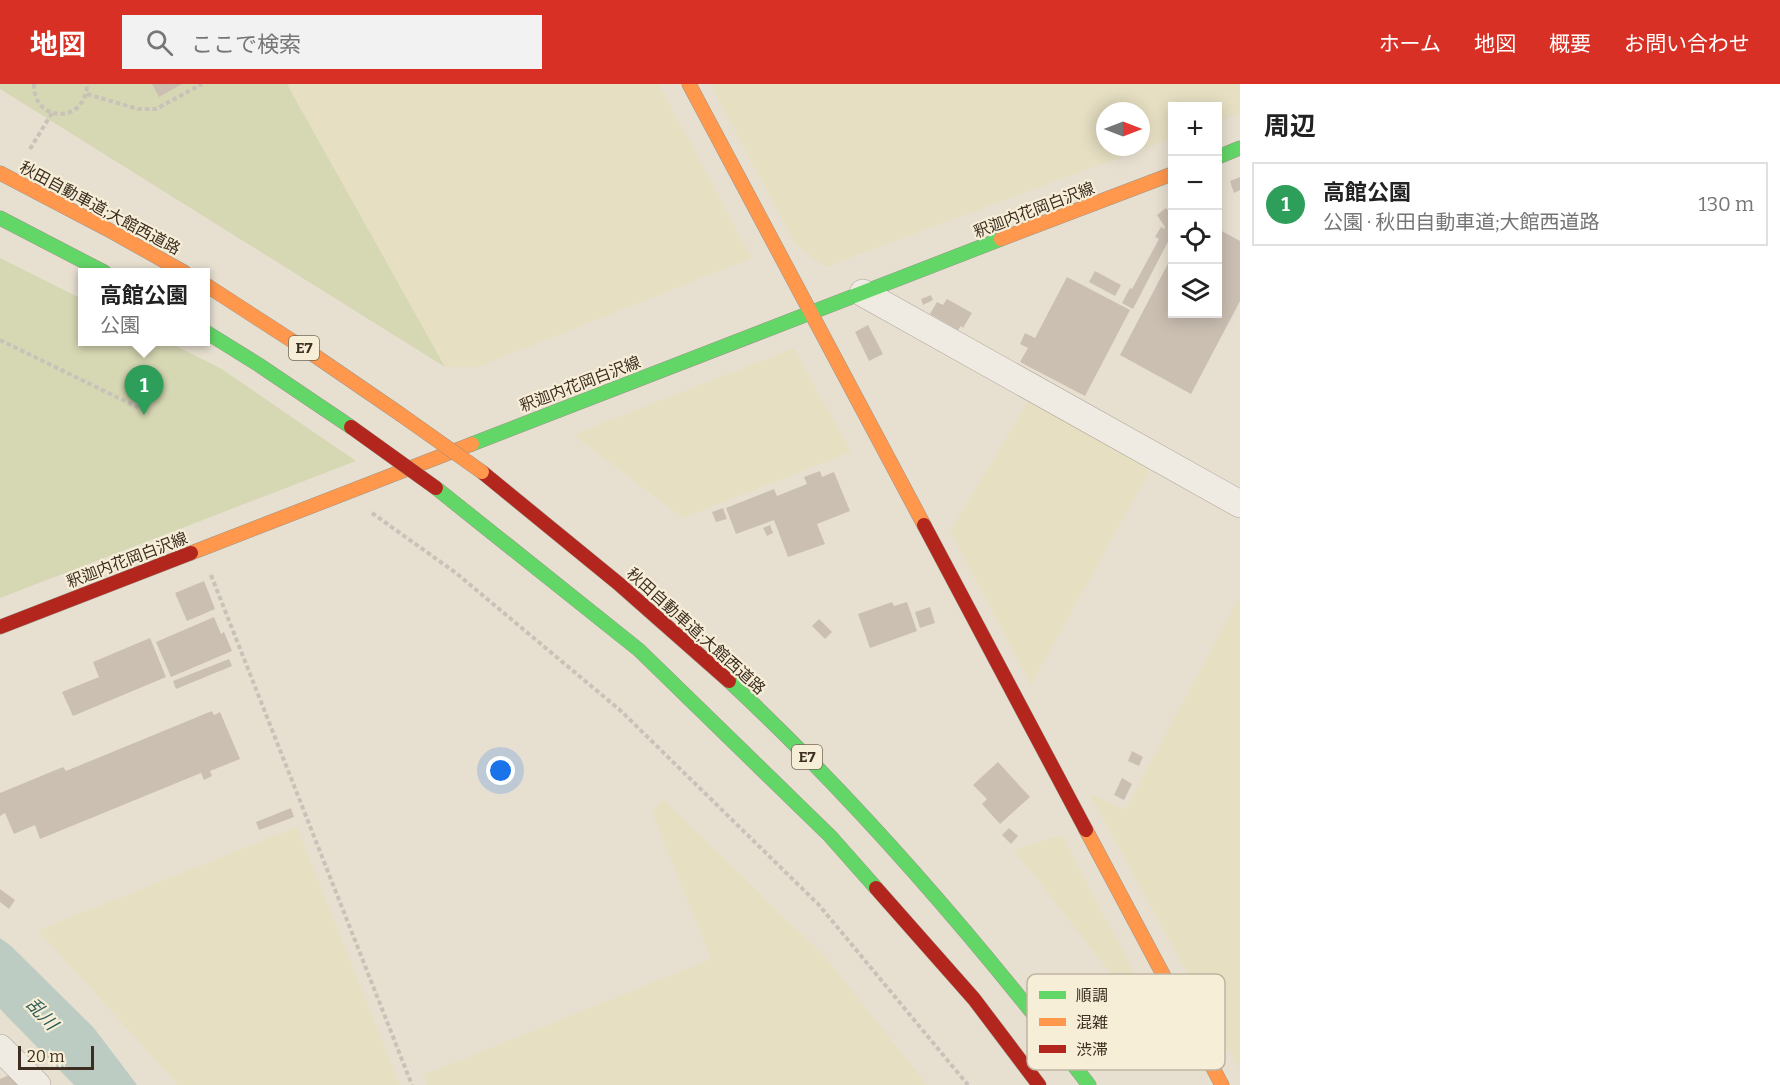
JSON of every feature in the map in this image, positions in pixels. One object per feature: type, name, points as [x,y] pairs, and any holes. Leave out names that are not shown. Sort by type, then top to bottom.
[{"type":"main road","points":[[689,84],[1163,974]]},
{"type":"main road","points":[[1220,156],[1240,148]]},
{"type":"main road","name":"秋田自動車道;大館西道路","points":[[0,173],[175,268]]},
{"type":"main road","name":"釈迦内花岡白沢線","points":[[0,627],[1168,176]]},
{"type":"main road","points":[[0,218],[95,268]]},
{"type":"main road","name":"秋田自動車道;大館西道路","points":[[210,288],[308,351],[482,472],[660,618],[751,701],[833,784],[994,962],[1027,1005]]},
{"type":"main road","name":"E7","points":[[210,334],[260,365],[436,488],[639,650],[830,836],[974,999],[1027,1069]]},
{"type":"main road","name":"E7","points":[[1028,1070],[1039,1085]]},
{"type":"main road","name":"秋田自動車道;大館西道路","points":[[1077,1070],[1089,1085]]},
{"type":"main road","points":[[1214,1070],[1222,1085]]},
{"type":"street","points":[[863,293],[1240,504]]},
{"type":"street","points":[[0,1048],[37,1085]]},
{"type":"path","points":[[34,84],[34,94],[44,109],[61,114],[77,109],[87,94],[87,84]]},
{"type":"path","points":[[87,94],[138,109],[156,109],[202,84]]},
{"type":"path","points":[[30,149],[52,113]]},
{"type":"path","points":[[0,340],[139,408]]},
{"type":"path","points":[[345,493],[456,573],[621,711],[819,904],[968,1085]]},
{"type":"path","points":[[201,549],[412,1085]]},
{"type":"shaded area","points":[[289,84],[659,84],[752,258],[478,367],[445,367],[288,86]]},
{"type":"shaded area","points":[[710,84],[1240,84],[1240,113],[1222,120],[1222,102],[1168,102],[1168,139],[1150,146],[1150,102],[1096,102],[1096,156],[1124,156],[825,267],[795,244]]},
{"type":"shaded area","points":[[794,348],[851,452],[683,518],[575,436],[582,431]]},
{"type":"shaded area","points":[[1030,398],[1150,470],[1031,685],[950,531]]},
{"type":"shaded area","points":[[1240,596],[1240,1070],[1225,1042],[1225,974],[1188,974],[1089,793],[1125,810]]},
{"type":"shaded area","points":[[663,799],[827,959],[927,1085],[427,1085],[423,1075],[711,959],[652,813]]},
{"type":"shaded area","points":[[297,827],[400,1085],[178,1085],[38,930]]},
{"type":"shaded area","points":[[1062,835],[1135,974],[1111,974],[1014,850]]},
{"type":"green space","points":[[0,84],[289,84],[288,86],[445,367],[0,89]]},
{"type":"green space","points":[[0,258],[78,297],[78,346],[176,346],[220,368],[356,461],[0,598]]},
{"type":"water","name":"乱川","points":[[0,938],[11,946],[94,1028],[137,1085],[74,1085],[0,1009]]},
{"type":"building","points":[[152,84],[182,84],[159,97]]},
{"type":"building","points":[[1240,177],[1240,190],[1234,193],[1230,181]]},
{"type":"building","points":[[1166,208],[1168,210],[1168,242],[1133,309],[1122,303],[1159,239],[1155,237],[1161,227],[1164,229],[1165,227],[1157,215]]},
{"type":"building","points":[[1222,231],[1240,241],[1240,301],[1191,394],[1120,355],[1168,264],[1168,318],[1222,318]]},
{"type":"building","points":[[1095,271],[1121,285],[1115,296],[1089,282]]},
{"type":"building","points":[[1067,277],[1130,310],[1085,396],[1020,362],[1028,348],[1020,344],[1025,333],[1035,338]]},
{"type":"building","points":[[931,295],[933,300],[923,305],[921,299]]},
{"type":"building","points":[[947,299],[972,313],[963,328],[961,326],[958,330],[930,314],[937,302],[943,305]]},
{"type":"building","points":[[868,325],[883,354],[869,361],[855,332]]},
{"type":"building","points":[[820,471],[822,477],[834,472],[850,511],[817,524],[825,544],[788,557],[774,520],[736,534],[726,508],[774,489],[777,496],[807,484],[804,477]]},
{"type":"building","points":[[723,508],[727,519],[716,522],[712,512]]},
{"type":"building","points":[[770,525],[773,533],[767,536],[763,528]]},
{"type":"building","points":[[204,581],[215,609],[187,621],[175,593]]},
{"type":"building","points":[[892,602],[894,606],[907,602],[917,631],[870,648],[858,614]]},
{"type":"building","points":[[930,607],[935,623],[920,628],[915,612]]},
{"type":"building","points":[[214,617],[221,634],[224,632],[232,651],[171,677],[156,642]]},
{"type":"building","points":[[819,619],[832,632],[825,639],[812,626]]},
{"type":"building","points":[[150,638],[166,677],[73,716],[62,692],[99,677],[93,662]]},
{"type":"building","points":[[229,659],[232,666],[176,689],[173,681]]},
{"type":"building","points":[[212,711],[214,715],[220,712],[240,759],[210,771],[212,776],[204,780],[201,773],[40,839],[35,825],[14,834],[5,813],[0,816],[0,793],[63,767],[66,771]]},
{"type":"building","points":[[1132,751],[1143,757],[1139,766],[1128,761]]},
{"type":"building","points":[[998,762],[1030,797],[1000,824],[982,804],[987,799],[973,785]]},
{"type":"building","points":[[1122,778],[1132,784],[1124,800],[1114,795]]},
{"type":"building","points":[[291,808],[294,817],[259,830],[256,822]]},
{"type":"building","points":[[1009,828],[1018,836],[1011,844],[1002,835]]},
{"type":"building","points":[[0,889],[15,900],[9,909],[0,902]]},
{"type":"building","points":[[16,1072],[22,1085],[0,1085],[0,1079]]},
{"type":"traffic: fast","points":[[1220,156],[1240,148]]},
{"type":"traffic: fast","points":[[0,218],[96,268]]},
{"type":"traffic: fast","points":[[472,444],[1001,239]]},
{"type":"traffic: fast","points":[[210,334],[351,427]]},
{"type":"traffic: fast","points":[[436,488],[639,650],[830,836],[876,888]]},
{"type":"traffic: fast","points":[[729,681],[872,825],[962,927],[1027,1007]]},
{"type":"traffic: fast","points":[[1077,1070],[1089,1085]]},
{"type":"traffic: slow","points":[[689,84],[924,525]]},
{"type":"traffic: slow","points":[[0,173],[177,268]]},
{"type":"traffic: slow","points":[[1001,239],[1168,176]]},
{"type":"traffic: slow","points":[[210,288],[400,414]]},
{"type":"traffic: slow","points":[[400,414],[482,472]]},
{"type":"traffic: slow","points":[[191,553],[472,444]]},
{"type":"traffic: slow","points":[[1086,830],[1163,974]]},
{"type":"traffic: slow","points":[[1214,1070],[1222,1085]]},
{"type":"traffic: jam","points":[[351,427],[436,488]]},
{"type":"traffic: jam","points":[[482,472],[619,584],[729,681]]},
{"type":"traffic: jam","points":[[924,525],[1086,830]]},
{"type":"traffic: jam","points":[[0,627],[191,553]]},
{"type":"traffic: jam","points":[[876,888],[974,999],[1027,1069]]},
{"type":"traffic: jam","points":[[1028,1070],[1039,1085]]},
{"type":"place","name":"高館公園","points":[[144,415]]}]
